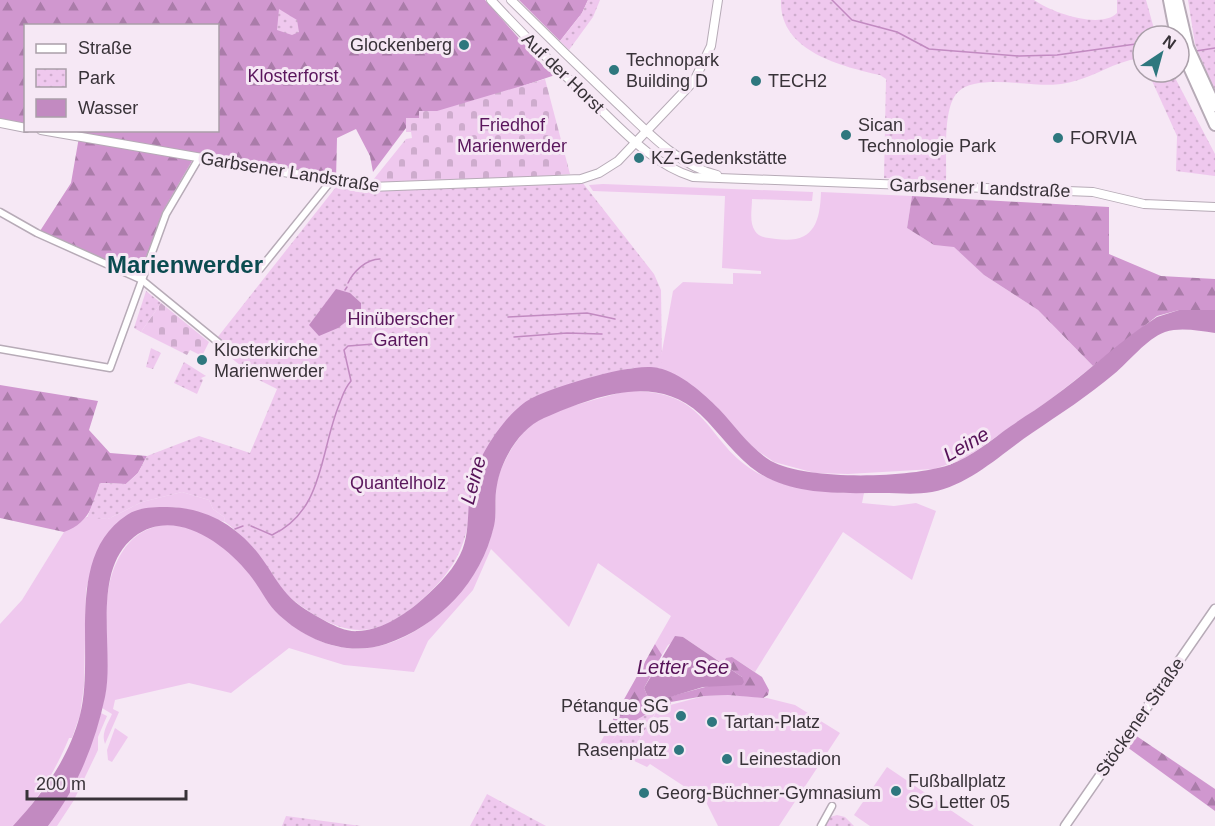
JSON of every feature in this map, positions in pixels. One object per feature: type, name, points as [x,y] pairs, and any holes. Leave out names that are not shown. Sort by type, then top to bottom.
[{"type":"highway","points":[[1176,1],[1176,24]]},
{"type":"highway","points":[[1176,1],[1190,54],[1215,106]]},
{"type":"highway","points":[[1191,72],[1215,126]]},
{"type":"main road","name":"Stöckener Straße","points":[[1065,826],[1215,609]]},
{"type":"street","name":"Auf der Horst","points":[[491,0],[556,67],[638,143]]},
{"type":"street","name":"Auf der Horst","points":[[511,0],[567,58],[648,132]]},
{"type":"street","points":[[648,132],[694,81],[705,63],[713,37],[718,0]]},
{"type":"street","points":[[0,123],[24,128]]},
{"type":"street","name":"Garbsener Landstraße","points":[[52,132],[376,187],[576,180],[609,168],[648,132],[687,164],[702,171],[743,179]]},
{"type":"street","name":"Garbsener Landstraße","points":[[638,143],[662,164],[683,174],[703,178],[1093,192],[1144,204],[1215,207]]},
{"type":"street","points":[[0,349],[105,369],[112,365],[166,214],[198,158]]},
{"type":"street","points":[[260,269],[331,181]]},
{"type":"street","points":[[0,212],[53,240],[142,280],[219,343]]},
{"type":"street","points":[[821,826],[832,806]]},
{"type":"green space","name":"Klosterforst","points":[[0,0],[485,0],[546,69],[555,75],[419,118],[406,118],[406,128],[373,172],[370,156],[356,129],[337,138],[336,180],[196,154],[163,211],[139,276],[40,231],[71,183],[79,137],[54,132],[219,132],[219,24],[24,24],[24,126],[0,121]]},
{"type":"green space","points":[[519,0],[588,0],[582,13],[560,41]]},
{"type":"green space","points":[[588,0],[600,0],[593,17],[569,50],[560,41],[582,13]]},
{"type":"green space","points":[[781,0],[1034,0],[1063,14],[1088,20],[1099,20],[1117,13],[1117,0],[1146,0],[1153,24],[1131,24],[1131,60],[1079,80],[1050,85],[978,83],[958,92],[953,99],[947,121],[946,181],[884,178],[886,79],[880,75],[831,61],[815,53],[801,44],[790,32],[783,17]]},
{"type":"green space","points":[[1188,0],[1215,0],[1215,92],[1195,44]]},
{"type":"green space","points":[[279,9],[297,20],[299,32],[292,35],[277,30]]},
{"type":"green space","name":"Friedhof Marienwerder","points":[[545,79],[570,174],[476,181],[375,183],[373,180],[406,139],[412,138],[411,132],[406,132],[406,118],[419,118],[419,111],[437,111]]},
{"type":"green space","points":[[1153,84],[1178,84],[1215,154],[1215,176],[1176,171],[1177,136]]},
{"type":"green space","name":"Hinüberscher Garten","points":[[582,182],[654,274],[661,290],[662,361],[659,368],[631,368],[534,397],[469,516],[463,542],[452,565],[437,585],[404,614],[379,627],[354,630],[328,622],[313,614],[287,595],[243,538],[225,522],[224,517],[213,509],[209,500],[182,492],[142,502],[108,519],[87,518],[100,483],[126,484],[138,473],[147,456],[199,436],[250,453],[277,389],[257,379],[213,343],[336,187],[380,191]]},
{"type":"green space","points":[[589,185],[813,192],[812,201],[752,199],[751,220],[757,233],[767,238],[788,240],[806,235],[812,230],[819,214],[821,192],[912,196],[907,228],[934,245],[954,246],[984,275],[1038,310],[1093,366],[1051,399],[964,459],[934,469],[848,474],[815,473],[774,462],[755,449],[699,391],[659,368],[673,291],[683,282],[733,284],[733,273],[761,274],[761,271],[722,268],[725,196],[593,191]]},
{"type":"green space","points":[[912,196],[1109,207],[1109,254],[1161,276],[1215,279],[1215,310],[1179,310],[1157,316],[1093,366],[1038,310],[984,275],[954,247],[934,245],[907,228]]},
{"type":"green space","points":[[146,291],[161,303],[141,332],[134,328]]},
{"type":"green space","points":[[161,303],[209,342],[202,356],[190,350],[187,355],[141,332]]},
{"type":"green space","points":[[151,348],[161,353],[153,369],[146,367]]},
{"type":"green space","points":[[184,362],[206,376],[201,378],[203,380],[197,394],[174,383]]},
{"type":"green space","points":[[0,385],[98,401],[89,430],[110,453],[147,456],[138,473],[126,484],[100,483],[95,499],[84,519],[72,529],[64,532],[0,518]]},
{"type":"green space","points":[[625,391],[654,393],[676,399],[692,409],[744,464],[776,481],[813,490],[864,493],[862,503],[894,506],[916,503],[936,511],[912,580],[843,532],[755,672],[732,657],[724,660],[723,664],[683,637],[668,645],[662,655],[655,644],[671,616],[598,563],[569,627],[491,549],[473,590],[428,641],[414,672],[344,665],[289,648],[231,693],[189,683],[115,700],[113,709],[119,712],[105,744],[104,733],[112,714],[102,708],[106,691],[106,620],[109,585],[121,553],[136,536],[158,526],[172,525],[199,532],[212,539],[234,557],[253,578],[276,611],[298,629],[334,646],[360,649],[387,644],[424,626],[441,613],[469,581],[489,544],[495,519],[496,488],[499,476],[513,446],[523,433],[548,415]]},
{"type":"green space","points":[[182,492],[209,500],[213,509],[224,517],[225,522],[175,507],[142,509],[124,518],[93,563],[86,590],[84,686],[80,715],[72,738],[69,738],[52,774],[23,816],[14,826],[0,826],[0,624],[22,600],[64,532],[86,517],[108,519],[142,502]]},
{"type":"green space","points":[[655,644],[662,655],[644,688],[647,695],[657,700],[742,677],[723,664],[726,658],[732,657],[762,677],[769,690],[768,695],[763,698],[728,695],[704,696],[671,702],[670,705],[659,708],[656,712],[654,710],[618,732],[613,719]]},
{"type":"green space","name":"Leinestadion","points":[[704,696],[767,698],[795,705],[840,733],[779,826],[718,826],[705,800],[650,764],[647,767],[628,758],[659,708]]},
{"type":"green space","points":[[654,710],[656,712],[628,758],[613,758],[604,752],[626,727]]},
{"type":"green space","points":[[101,713],[107,716],[98,737],[98,750],[74,800],[57,826],[48,826],[79,772]]},
{"type":"green space","points":[[613,719],[618,732],[604,752],[613,758],[612,760],[596,751]]},
{"type":"green space","points":[[115,728],[128,737],[112,762],[108,760],[107,750]]},
{"type":"green space","points":[[1135,735],[1215,789],[1215,811],[1127,747]]},
{"type":"green space","name":"Fußballplatz SG Letter 05","points":[[887,767],[974,826],[870,826],[854,815]]},
{"type":"green space","points":[[487,794],[546,826],[470,826]]},
{"type":"green space","points":[[837,815],[845,817],[854,826],[825,826],[830,817]]},
{"type":"green space","points":[[286,816],[361,826],[282,826]]},
{"type":"water","points":[[336,289],[350,293],[361,303],[361,310],[338,328],[319,336],[309,325]]},
{"type":"water","name":"Leine","points":[[1179,310],[1215,310],[1215,333],[1177,330],[1158,335],[1094,390],[985,468],[959,483],[932,492],[907,494],[819,492],[788,486],[759,473],[743,460],[700,414],[682,401],[664,394],[644,391],[624,392],[603,396],[563,410],[527,429],[507,455],[499,475],[495,521],[488,546],[468,583],[440,614],[423,626],[405,636],[372,648],[357,649],[329,644],[315,639],[290,624],[270,605],[239,562],[212,540],[181,527],[165,525],[149,528],[134,537],[121,552],[112,570],[108,591],[105,697],[84,765],[68,796],[48,826],[13,826],[53,775],[69,747],[80,715],[84,691],[88,581],[95,555],[107,533],[132,512],[151,507],[167,507],[182,508],[209,515],[234,529],[244,538],[284,590],[300,606],[342,629],[354,631],[373,629],[411,609],[446,576],[463,547],[467,532],[470,491],[484,452],[511,414],[532,398],[544,393],[631,368],[658,368],[675,374],[699,390],[750,444],[771,461],[809,472],[859,475],[910,473],[949,465],[973,453],[1063,390],[1142,327],[1157,317]]},
{"type":"water","name":"Letter See","points":[[675,636],[683,637],[742,677],[744,682],[742,685],[703,687],[657,701],[647,695],[644,688]]},
{"type":"waterway","points":[[832,0],[852,20],[897,32],[929,49],[1019,56],[1057,55],[1131,45]]},
{"type":"waterway","points":[[1196,51],[1215,48]]},
{"type":"waterway","points":[[348,283],[361,267],[370,261],[380,259]]},
{"type":"waterway","points":[[508,317],[587,313],[615,319]]},
{"type":"waterway","points":[[514,337],[567,333],[602,334]]},
{"type":"waterway","points":[[251,526],[272,535],[289,524],[302,511],[318,478],[333,423],[344,392],[351,381],[344,350],[348,346],[387,343]]},
{"type":"waterway","points":[[235,529],[243,526]]},
{"type":"place","name":"Glockenberg","points":[[464,45]]},
{"type":"place","name":"Technopark Building D","points":[[614,70]]},
{"type":"place","name":"TECH2","points":[[756,81]]},
{"type":"place","name":"Sican Technologie Park","points":[[846,135]]},
{"type":"place","name":"FORVIA","points":[[1058,138]]},
{"type":"place","name":"KZ-Gedenkstätte","points":[[639,158]]},
{"type":"place","name":"Klosterkirche Marienwerder","points":[[202,360]]},
{"type":"place","name":"Pétanque SG Letter 05","points":[[681,716]]},
{"type":"place","name":"Tartan-Platz","points":[[712,722]]},
{"type":"place","name":"Rasenplatz","points":[[679,750]]},
{"type":"place","name":"Leinestadion","points":[[727,759]]},
{"type":"place","name":"Fußballplatz SG Letter 05","points":[[896,791]]},
{"type":"place","name":"Georg-Büchner-Gymnasium","points":[[644,793]]},
{"type":"district","name":"Marienwerder","points":[[185,265]]},
{"type":"park label","name":"Quantelholz","points":[[398,483]]}]
